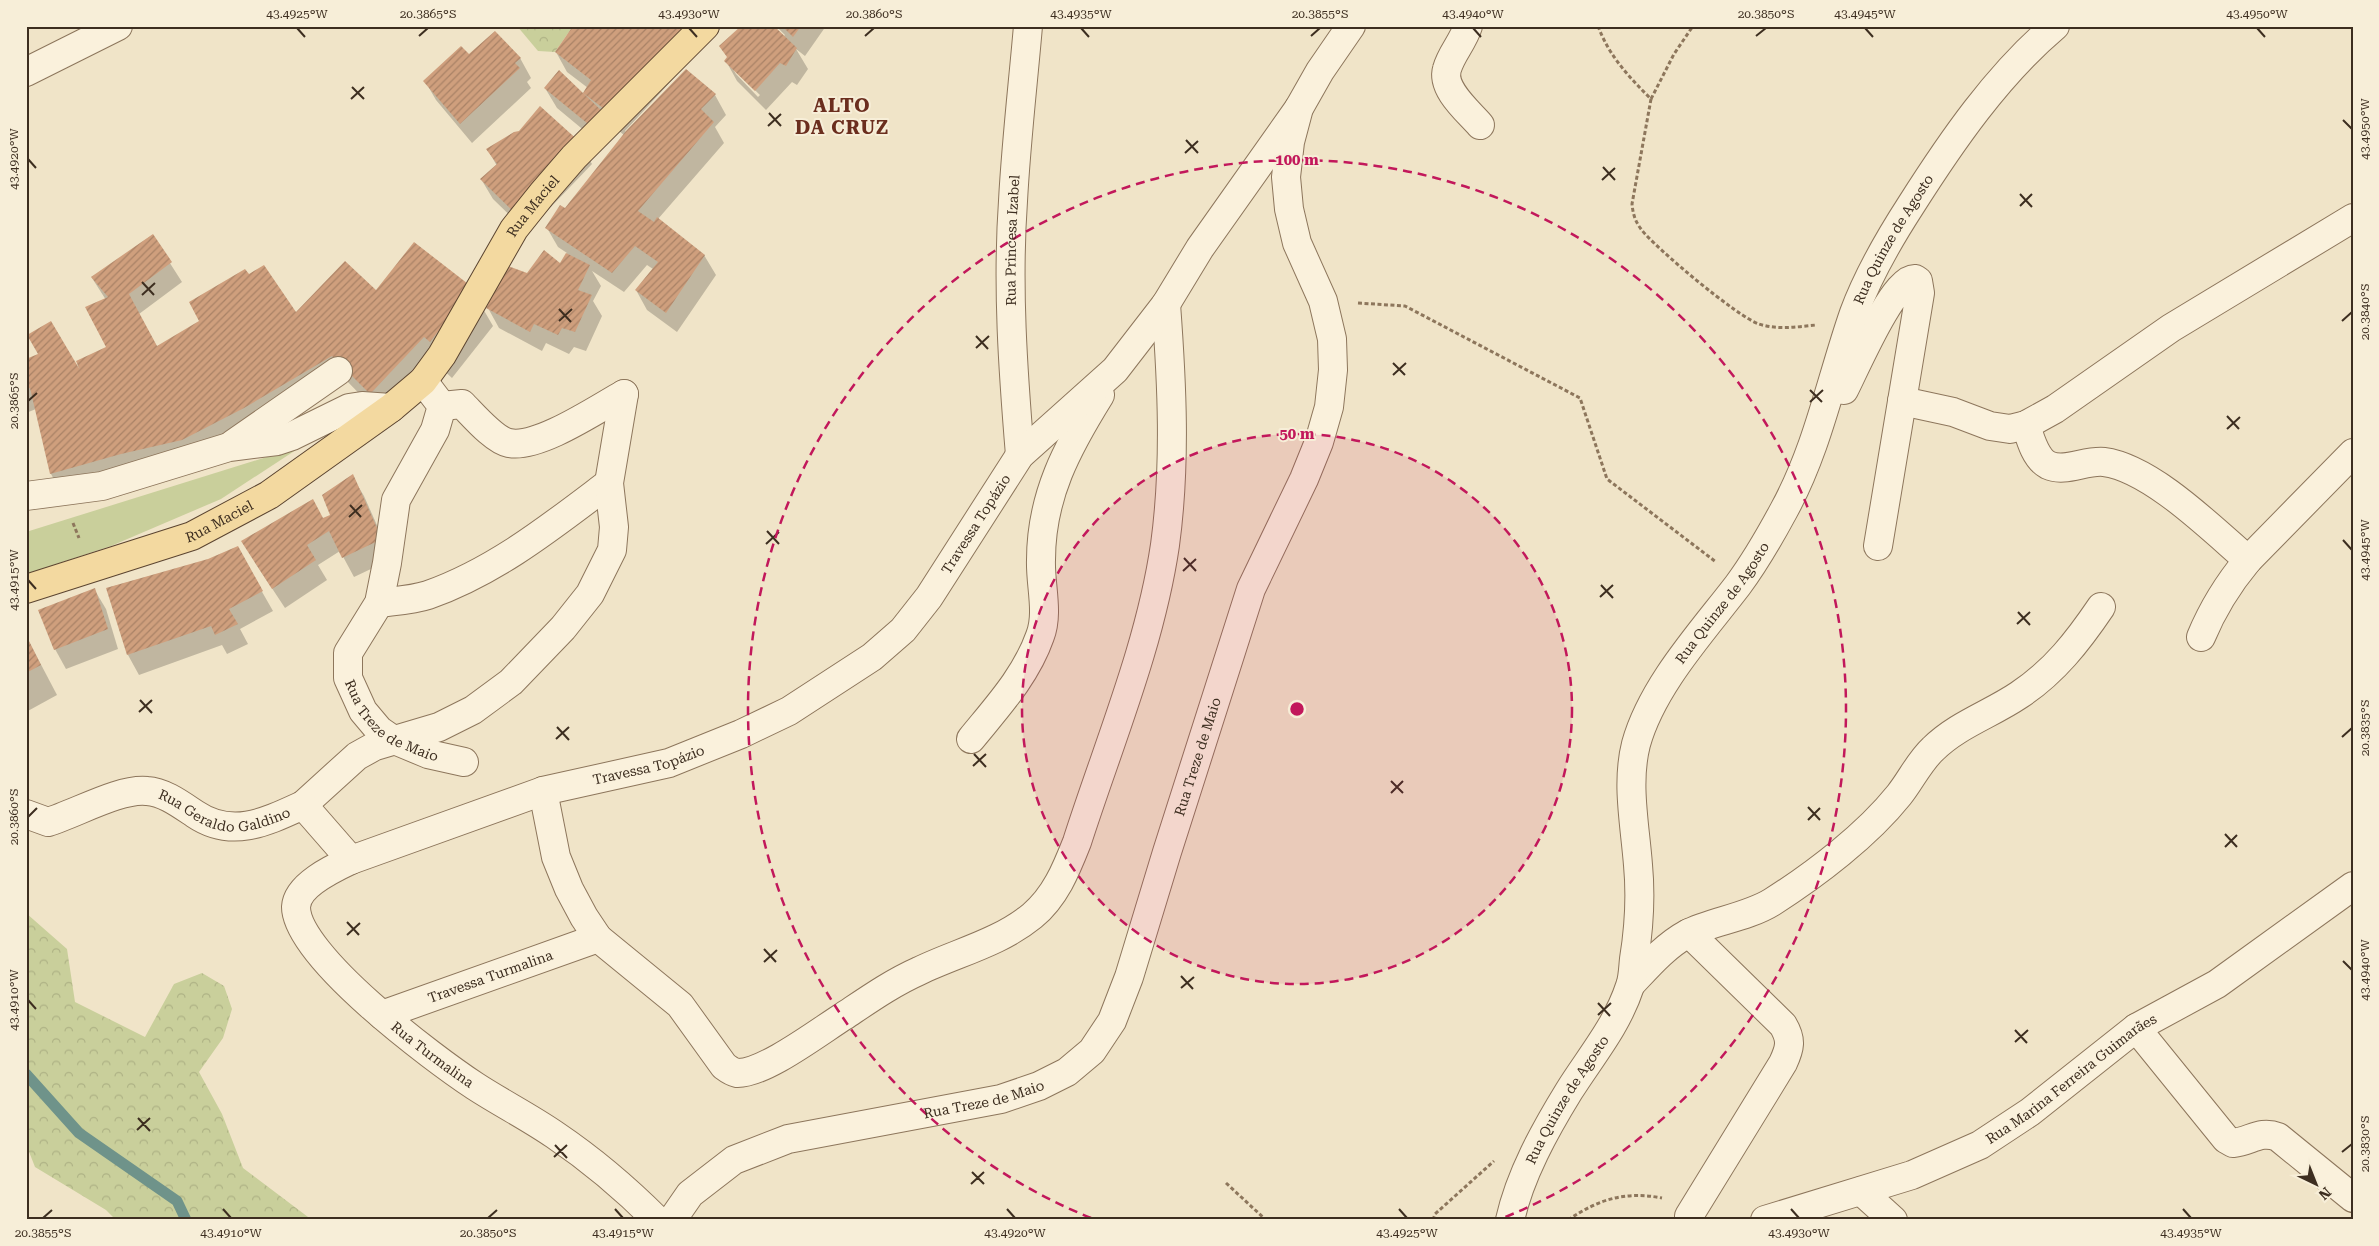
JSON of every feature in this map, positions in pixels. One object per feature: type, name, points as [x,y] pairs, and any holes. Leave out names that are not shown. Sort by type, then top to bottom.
[{"type":"main road","name":"Rua Maciel","points":[[26,589],[192,536],[261,500],[391,408],[423,381],[447,347],[514,229],[536,201],[574,157],[705,26]]},
{"type":"street","points":[[26,72],[118,26]]},
{"type":"street","name":"Rua Princesa Izabel","points":[[1020,455],[1013,367],[1010,286],[1013,202],[1028,26]]},
{"type":"street","name":"Rua Treze de Maio","points":[[672,1220],[690,1194],[734,1160],[788,1139],[1000,1099],[1039,1086],[1067,1072],[1092,1051],[1112,1021],[1129,978],[1164,861],[1251,589],[1304,479],[1319,442],[1329,407],[1333,370],[1332,339],[1323,302],[1297,242],[1289,209],[1286,177],[1290,142],[1299,108],[1320,71],[1351,26]]},
{"type":"street","points":[[1468,26],[1464,38],[1446,69],[1446,77],[1448,85],[1457,98],[1480,125]]},
{"type":"street","name":"Rua Quinze de Agosto","points":[[1510,1220],[1513,1207],[1532,1158],[1570,1091],[1610,1033],[1631,984],[1639,925],[1640,894],[1631,773],[1636,743],[1649,710],[1677,665],[1741,581],[1786,507],[1803,470],[1822,419],[1855,311],[1875,264],[1932,171],[1970,120],[2014,66],[2055,26]]},
{"type":"street","name":"Travessa Topázio","points":[[543,791],[669,763],[741,734],[789,711],[872,657],[903,630],[929,597],[1020,455],[1115,370],[1166,304],[1200,248],[1299,108]]},
{"type":"street","points":[[1902,401],[1953,412],[1990,426],[2010,429],[2026,425],[2055,409],[2171,328],[2353,218]]},
{"type":"street","points":[[1803,470],[1889,302],[1903,284],[1912,278],[1918,281],[1920,293],[1878,546]]},
{"type":"street","points":[[351,860],[543,791],[556,857],[569,889],[598,938],[680,1005],[724,1066],[738,1073],[753,1070],[799,1046],[881,991],[919,971],[1008,932],[1032,916],[1049,898],[1064,876],[1077,842],[1146,632],[1165,546],[1171,482],[1173,404],[1166,304]]},
{"type":"street","points":[[971,740],[1009,693],[1029,661],[1041,634],[1043,604],[1041,560],[1046,512],[1060,466],[1115,370]]},
{"type":"street","points":[[229,447],[338,372]]},
{"type":"street","points":[[303,805],[357,756],[392,739],[439,726],[473,710],[511,682],[564,628],[590,594],[612,550],[614,527],[609,483],[624,394],[560,430],[525,444],[507,442],[486,428],[462,404],[442,406],[423,381]]},
{"type":"street","points":[[26,496],[102,486],[229,447],[278,441],[349,408],[362,406],[391,408]]},
{"type":"street","name":"Rua Treze de Maio","points":[[442,406],[435,430],[396,500],[379,603],[348,653],[348,678],[363,711],[379,730],[392,739],[428,754],[464,762]]},
{"type":"street","points":[[2026,425],[2032,443],[2046,464],[2056,468],[2104,462],[2127,469],[2184,505],[2248,560]]},
{"type":"street","points":[[2201,637],[2212,611],[2232,579],[2248,560],[2353,453]]},
{"type":"street","points":[[379,603],[426,595],[484,570],[521,548],[609,483]]},
{"type":"street","points":[[1631,984],[1670,945],[1688,933],[1733,919],[1770,903],[1804,880],[1881,815],[1900,795],[1932,750],[1979,716],[2019,695],[2052,670],[2075,645],[2101,607]]},
{"type":"street","name":"Rua Geraldo Galdino","points":[[26,814],[48,822],[121,794],[145,790],[161,794],[204,820],[226,827],[250,826],[303,805],[351,860]]},
{"type":"street","name":"Rua Turmalina","points":[[351,860],[326,872],[300,895],[296,906],[299,921],[307,938],[331,968],[382,1015],[474,1085],[554,1134],[608,1173],[657,1220]]},
{"type":"street","name":"Rua Marina Ferreira Guimarães","points":[[1765,1220],[1937,1166],[1980,1145],[2030,1112],[2136,1028],[2217,984],[2353,886]]},
{"type":"street","points":[[1688,933],[1783,1025],[1789,1035],[1790,1047],[1783,1064],[1689,1216]]},
{"type":"street","name":"Travessa Turmalina","points":[[382,1015],[598,938]]},
{"type":"street","points":[[2136,1028],[2226,1139],[2233,1144],[2263,1134],[2278,1137],[2353,1198]]},
{"type":"street","points":[[1861,1191],[1893,1220]]},
{"type":"path","points":[[1598,26],[1604,42],[1624,72],[1651,99]]},
{"type":"path","points":[[1693,26],[1674,54],[1651,99],[1632,204],[1634,218],[1642,230],[1719,298],[1759,324],[1786,328],[1817,324],[1855,311]]},
{"type":"path","points":[[1323,302],[1405,306],[1580,398],[1607,480],[1741,581]]},
{"type":"path","points":[[63,491],[89,570]]},
{"type":"path","points":[[1226,1183],[1266,1220]]},
{"type":"path","points":[[1568,1220],[1599,1202],[1620,1196],[1641,1194],[1662,1198],[1689,1216]]},
{"type":"green space","points":[[517,26],[573,26],[555,52],[538,51]]},
{"type":"green space","points":[[302,446],[221,499],[111,546],[26,574],[26,532]]},
{"type":"green space","points":[[26,913],[67,949],[75,1002],[145,1037],[174,984],[202,973],[224,986],[232,1009],[223,1038],[199,1072],[222,1114],[243,1168],[312,1220],[116,1220],[106,1210],[35,1167],[26,1144]]},
{"type":"building","points":[[573,26],[692,26],[611,114],[583,93],[591,80],[555,52]]},
{"type":"building","points":[[741,26],[774,26],[797,48],[786,66],[780,63],[755,91],[724,61],[727,57],[719,46]]},
{"type":"building","points":[[782,26],[801,26],[793,37]]},
{"type":"building","points":[[495,31],[521,58],[515,63],[520,68],[460,124],[423,81],[461,46],[469,54]]},
{"type":"building","points":[[686,69],[716,94],[701,109],[714,122],[638,211],[654,222],[657,217],[705,255],[666,313],[635,290],[658,262],[635,246],[612,273],[545,228],[560,205],[565,208],[626,131]]},
{"type":"building","points":[[559,70],[605,114],[593,128],[544,88]]},
{"type":"building","points":[[540,106],[581,143],[515,213],[480,179],[497,164],[486,149],[514,132],[519,131]]},
{"type":"building","points":[[153,234],[172,262],[129,294],[157,346],[199,321],[189,302],[245,269],[249,274],[264,265],[296,312],[345,261],[376,290],[414,242],[472,287],[430,342],[424,337],[370,394],[332,356],[244,408],[182,440],[121,454],[50,474],[30,388],[26,389],[26,359],[38,354],[27,335],[51,321],[80,370],[76,361],[106,347],[85,307],[108,297],[91,277]]},
{"type":"building","points":[[544,250],[560,263],[566,253],[590,265],[578,290],[592,295],[575,332],[562,328],[558,335],[534,324],[530,332],[486,308],[508,266],[527,273]]},
{"type":"building","points":[[353,474],[382,539],[342,558],[329,531],[307,545],[316,560],[272,589],[241,541],[313,499],[323,518],[330,515],[322,495]]},
{"type":"building","points":[[238,546],[263,591],[229,609],[238,624],[215,635],[211,626],[127,655],[106,588],[208,559]]},
{"type":"building","points":[[95,588],[108,629],[54,650],[38,610]]},
{"type":"building","points":[[26,635],[41,665],[26,673]]},
{"type":"waterway","points":[[26,1074],[79,1133],[177,1201],[186,1220]]},
{"type":"district","name":"ALTO DA CRUZ","points":[[842,116]]}]
